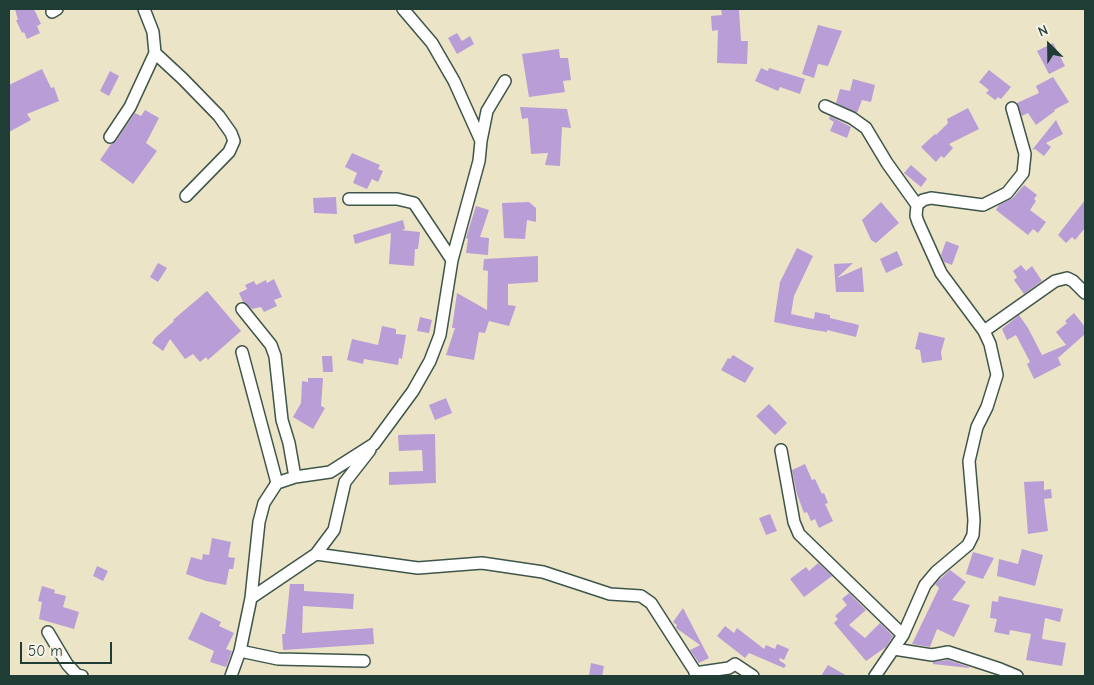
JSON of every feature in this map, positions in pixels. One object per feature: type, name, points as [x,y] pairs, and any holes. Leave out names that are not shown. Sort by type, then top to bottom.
[{"type":"street","points":[[110,137],[130,107],[155,53],[152,32],[144,9]]},
{"type":"street","points":[[402,9],[432,43],[454,81],[481,141]]},
{"type":"street","points":[[155,53],[219,116],[231,132],[234,141],[229,152],[186,196]]},
{"type":"street","points":[[251,598],[316,554],[334,530],[345,482],[413,391],[430,361],[440,335],[452,260],[479,161],[481,141],[488,111],[505,81]]},
{"type":"street","points":[[825,106],[852,118],[866,128],[887,163],[917,206]]},
{"type":"street","points":[[875,676],[903,634],[925,585],[936,572],[968,545],[973,535],[974,520],[969,461],[977,427],[987,407],[997,375],[990,344],[984,332],[941,273],[918,222],[916,216],[917,206],[923,200],[931,198],[983,205],[1007,193],[1023,173],[1025,154],[1012,108]]},
{"type":"street","points":[[349,199],[397,199],[414,203],[452,260]]},
{"type":"street","points":[[984,332],[1055,281],[1067,278],[1073,280],[1085,293]]},
{"type":"street","points":[[242,309],[271,346],[275,356],[282,420],[289,443],[295,478]]},
{"type":"street","points":[[242,352],[277,483]]},
{"type":"street","points":[[231,676],[240,651],[251,598],[259,522],[264,503],[277,483],[330,472],[374,444]]},
{"type":"street","points":[[782,450],[794,522],[799,534],[903,634]]},
{"type":"street","points":[[316,554],[418,568],[482,563],[543,572],[610,594],[641,596],[652,603],[696,675],[729,668],[735,664],[754,676]]},
{"type":"street","points":[[48,632],[67,664],[77,674],[82,676]]},
{"type":"street","points":[[894,649],[932,655],[948,652],[1017,676]]},
{"type":"street","points":[[240,651],[278,659],[364,662]]},
{"type":"building","points":[[15,9],[34,9],[41,24],[37,26],[40,33],[27,39],[16,20],[18,20]]},
{"type":"building","points":[[721,9],[739,9],[741,41],[748,41],[747,64],[717,63],[718,30],[712,31],[711,16],[722,15]]},
{"type":"building","points":[[818,25],[842,31],[828,66],[818,64],[814,78],[802,74]]},
{"type":"building","points":[[457,33],[462,41],[470,36],[474,44],[457,54],[448,38]]},
{"type":"building","points":[[1053,43],[1065,66],[1049,74],[1037,51]]},
{"type":"building","points":[[559,49],[560,58],[568,58],[571,80],[563,81],[565,92],[529,97],[522,54]]},
{"type":"building","points":[[761,68],[768,71],[769,68],[805,79],[800,94],[780,87],[778,91],[755,81]]},
{"type":"building","points":[[42,69],[51,88],[54,87],[59,101],[27,114],[31,120],[9,132],[9,85]]},
{"type":"building","points":[[989,70],[1011,87],[1001,99],[998,97],[995,100],[986,93],[989,90],[979,82]]},
{"type":"building","points":[[110,71],[119,76],[109,96],[100,91]]},
{"type":"building","points":[[1053,77],[1069,102],[1054,110],[1036,125],[1028,113],[1022,116],[1017,103],[1039,93],[1036,86]]},
{"type":"building","points":[[853,79],[875,85],[871,102],[862,100],[857,113],[836,103],[840,89],[850,91]]},
{"type":"building","points":[[520,107],[567,109],[571,128],[562,127],[560,166],[545,165],[548,153],[531,154],[528,118],[522,119]]},
{"type":"building","points":[[968,108],[979,129],[949,144],[953,148],[944,158],[941,156],[936,162],[921,147],[948,123],[947,119]]},
{"type":"building","points":[[145,110],[159,118],[146,143],[157,151],[133,184],[100,160],[135,113],[141,116]]},
{"type":"building","points":[[830,116],[851,127],[847,138],[830,131],[834,122],[829,119]]},
{"type":"building","points":[[1056,120],[1063,134],[1046,143],[1051,147],[1044,156],[1035,149],[1032,150]]},
{"type":"building","points":[[352,153],[380,165],[378,169],[383,171],[378,182],[372,179],[367,189],[353,183],[357,173],[345,167]]},
{"type":"building","points":[[911,165],[927,179],[921,187],[904,173]]},
{"type":"building","points":[[1024,185],[1037,195],[1034,199],[1036,201],[1030,210],[1046,222],[1038,233],[1033,229],[1028,235],[996,210],[999,205],[1013,198]]},
{"type":"building","points":[[336,197],[337,214],[314,213],[313,198]]},
{"type":"building","points":[[1085,200],[1085,228],[1075,240],[1072,237],[1066,243],[1058,235]]},
{"type":"building","points":[[529,202],[536,208],[536,222],[527,220],[525,239],[504,238],[502,203]]},
{"type":"building","points":[[881,202],[899,223],[876,243],[871,240],[862,220]]},
{"type":"building","points":[[476,206],[489,210],[480,237],[489,238],[488,255],[466,253],[468,239],[466,238]]},
{"type":"building","points":[[403,220],[405,229],[401,230],[420,232],[418,249],[415,249],[414,266],[389,264],[391,233],[355,244],[353,235]]},
{"type":"building","points":[[946,241],[959,246],[952,265],[944,262],[941,255]]},
{"type":"building","points":[[797,248],[813,256],[794,296],[791,314],[814,319],[815,312],[830,315],[830,318],[859,325],[856,337],[827,330],[827,332],[774,322],[780,282]]},
{"type":"building","points":[[897,251],[903,265],[886,273],[880,259]]},
{"type":"building","points":[[538,256],[538,282],[508,284],[508,305],[516,306],[509,326],[489,321],[485,333],[479,332],[474,360],[446,355],[455,328],[452,328],[457,293],[487,310],[488,271],[483,270],[484,259]]},
{"type":"building","points":[[158,263],[167,268],[158,282],[150,277]]},
{"type":"building","points":[[853,263],[837,278],[862,267],[864,292],[836,292],[834,264]]},
{"type":"building","points":[[1021,265],[1026,271],[1032,266],[1042,281],[1024,294],[1014,280],[1017,277],[1013,271]]},
{"type":"building","points":[[274,279],[282,297],[274,300],[277,306],[264,312],[261,307],[252,309],[243,302],[239,293],[247,289],[245,285],[254,281],[256,285],[266,280],[267,283]]},
{"type":"building","points":[[207,291],[241,331],[208,360],[206,357],[200,362],[193,354],[185,359],[170,339],[163,351],[152,343],[173,320]]},
{"type":"building","points":[[1074,313],[1085,327],[1085,334],[1058,358],[1061,365],[1034,379],[1027,364],[1030,362],[1016,335],[1007,340],[1002,329],[1019,315],[1042,355],[1066,345],[1056,332],[1067,323],[1065,321]]},
{"type":"building","points":[[420,317],[432,320],[429,333],[417,331]]},
{"type":"building","points":[[382,326],[396,329],[396,334],[406,335],[402,359],[399,358],[398,365],[364,359],[363,364],[347,360],[352,339],[378,345]]},
{"type":"building","points":[[919,332],[945,338],[941,352],[942,360],[922,363],[920,350],[915,349]]},
{"type":"building","points":[[733,355],[754,368],[745,383],[721,370],[728,358],[730,359]]},
{"type":"building","points":[[322,356],[332,356],[333,372],[323,372]]},
{"type":"building","points":[[308,378],[323,378],[321,406],[325,408],[313,429],[293,417],[301,403],[302,381],[308,382]]},
{"type":"building","points":[[446,398],[452,413],[435,420],[429,405]]},
{"type":"building","points":[[769,404],[787,423],[775,435],[756,416]]},
{"type":"building","points":[[435,434],[436,483],[389,485],[389,472],[423,471],[422,450],[399,451],[398,435]]},
{"type":"building","points":[[805,464],[812,480],[815,479],[822,494],[824,493],[828,503],[825,504],[833,521],[819,528],[815,519],[811,521],[807,512],[804,513],[797,494],[792,470]]},
{"type":"building","points":[[1044,481],[1044,490],[1051,489],[1052,498],[1044,499],[1048,531],[1028,534],[1024,482]]},
{"type":"building","points":[[770,514],[777,531],[766,535],[759,518]]},
{"type":"building","points":[[212,538],[231,542],[228,557],[235,558],[233,569],[229,569],[226,585],[186,574],[191,557],[202,560],[203,554],[209,555]]},
{"type":"building","points":[[1022,549],[1043,555],[1035,586],[997,576],[999,559],[1018,564]]},
{"type":"building","points":[[973,552],[994,558],[983,579],[966,574]]},
{"type":"building","points":[[818,563],[832,576],[804,597],[790,579],[806,567],[809,571]]},
{"type":"building","points":[[97,566],[108,571],[103,581],[93,576]]},
{"type":"building","points":[[950,570],[966,582],[952,600],[970,605],[954,637],[937,629],[930,647],[912,644],[939,588],[935,584]]},
{"type":"building","points":[[290,584],[304,584],[304,591],[354,594],[353,609],[303,606],[302,633],[373,628],[374,644],[283,650],[282,634],[285,634]]},
{"type":"building","points":[[42,586],[55,590],[54,593],[66,596],[63,607],[79,612],[74,629],[39,619],[42,602],[38,601]]},
{"type":"building","points":[[849,593],[866,610],[849,625],[865,638],[880,623],[893,636],[886,647],[866,661],[834,623],[838,619],[835,616],[847,605],[842,599]]},
{"type":"building","points":[[999,596],[1063,609],[1060,622],[1045,618],[1042,639],[1066,643],[1062,666],[1026,660],[1031,634],[1010,630],[1009,635],[994,632],[997,619],[990,618],[992,601],[998,602]]},
{"type":"building","points":[[683,608],[709,658],[699,663],[690,650],[700,645],[676,628],[677,625],[673,622]]},
{"type":"building","points":[[201,612],[221,622],[219,626],[234,633],[226,649],[232,651],[226,667],[210,662],[214,651],[188,639]]},
{"type":"building","points":[[725,626],[734,633],[737,628],[764,649],[766,645],[775,649],[777,644],[789,649],[784,660],[780,658],[779,660],[786,665],[784,668],[749,653],[745,658],[717,636]]},
{"type":"building","points":[[948,660],[969,668],[933,664],[933,662]]},
{"type":"building","points":[[591,663],[604,666],[602,676],[589,676]]},
{"type":"building","points":[[828,665],[847,676],[821,676]]}]
